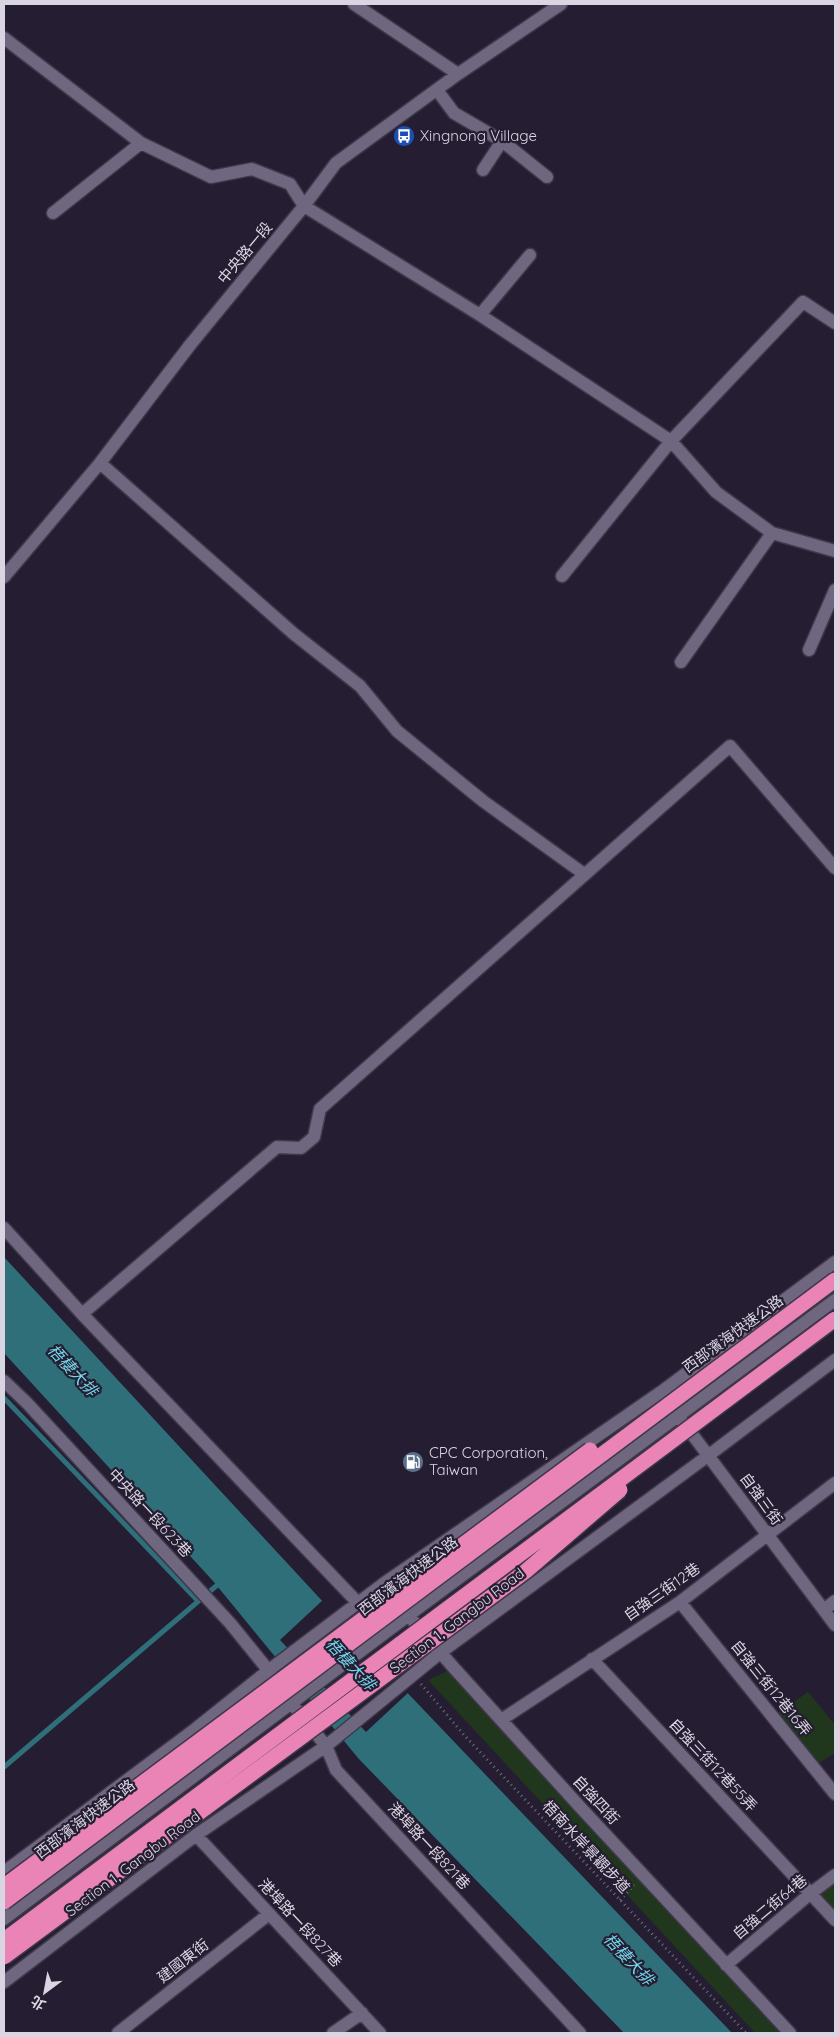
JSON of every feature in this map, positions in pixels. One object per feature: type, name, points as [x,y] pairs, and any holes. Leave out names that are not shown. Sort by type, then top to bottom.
[{"type":"highway","name":"西部濱海快速公路","points":[[4,1902],[835,1280]]},
{"type":"highway","points":[[4,1940],[835,1319]]},
{"type":"highway","points":[[4,1886],[554,1475],[594,1446],[634,1429]]},
{"type":"highway","points":[[4,1957],[526,1572],[622,1488],[657,1451]]},
{"type":"street","points":[[354,4],[458,74]]},
{"type":"street","name":"中央路一段","points":[[4,577],[100,463],[190,345],[304,206],[336,163],[458,74],[561,4]]},
{"type":"street","points":[[4,38],[141,143],[211,177],[252,169],[290,184],[304,206],[480,315],[671,441],[716,492],[772,533],[835,551]]},
{"type":"street","points":[[437,90],[454,113],[502,141],[547,177]]},
{"type":"street","points":[[483,170],[502,141]]},
{"type":"street","points":[[53,213],[141,143]]},
{"type":"street","points":[[480,315],[530,255]]},
{"type":"street","points":[[562,576],[671,441],[803,302],[835,323]]},
{"type":"street","points":[[100,463],[294,634],[360,686],[397,731],[483,801],[584,874]]},
{"type":"street","points":[[681,662],[772,533]]},
{"type":"street","points":[[808,650],[835,590]]},
{"type":"street","points":[[82,1314],[277,1147],[301,1148],[314,1137],[320,1109],[456,991],[584,874],[730,746],[835,868]]},
{"type":"street","points":[[4,1228],[82,1314],[359,1604]]},
{"type":"street","points":[[4,1872],[194,1730],[269,1670],[359,1604],[383,1584],[661,1392],[835,1262]]},
{"type":"street","points":[[4,1919],[409,1615],[835,1300]]},
{"type":"street","name":"Section 1, Gangbu Road","points":[[4,1982],[196,1835],[326,1746],[440,1652],[709,1456],[835,1360]]},
{"type":"street","name":"中央路一段623巷","points":[[4,1381],[27,1403],[223,1616],[269,1670]]},
{"type":"street","name":"自強三街","points":[[661,1392],[835,1625]]},
{"type":"street","name":"自強三街12巷","points":[[501,1720],[680,1602],[835,1483]]},
{"type":"street","name":"自強四街","points":[[383,1584],[440,1652],[501,1720],[790,2033]]},
{"type":"street","name":"自強三街12巷16弄","points":[[680,1602],[835,1794]]},
{"type":"street","points":[[824,1610],[835,1602]]},
{"type":"street","name":"自強三街12巷55弄","points":[[592,1659],[835,1920]]},
{"type":"street","name":"港埠路一段821巷","points":[[269,1670],[292,1704],[326,1746],[336,1770],[580,2033]]},
{"type":"street","name":"港埠路一段827巷","points":[[196,1835],[380,2033]]},
{"type":"street","name":"自強二街64巷","points":[[726,1965],[810,1893],[835,1875]]},
{"type":"street","name":"建國東街","points":[[118,2033],[269,1914]]},
{"type":"street","points":[[333,2033],[362,2013]]},
{"type":"path","name":"梧南水岸景觀步道","points":[[412,1674],[464,1735],[746,2033]]},
{"type":"path","points":[[620,1899],[644,1876]]},
{"type":"shaded area","points":[[454,1668],[787,2033],[755,2033],[428,1680]]},
{"type":"shaded area","points":[[808,1692],[835,1725],[835,1753],[813,1767],[773,1716]]},
{"type":"shaded area","points":[[835,1875],[835,1920],[811,1893]]},
{"type":"water","name":"梧棲大排","points":[[4,1257],[399,1684],[732,2033],[624,2033],[358,1758],[213,1581],[4,1353]]},
{"type":"pier","points":[[324,1599],[410,1691],[366,1732],[280,1640]]},
{"type":"waterway","points":[[4,1398],[198,1601]]},
{"type":"waterway","points":[[4,1767],[222,1581]]},
{"type":"place","name":"Xingnong Village","points":[[404,136]]},
{"type":"place","name":"CPC Corporation, Taiwan","points":[[413,1462]]}]
